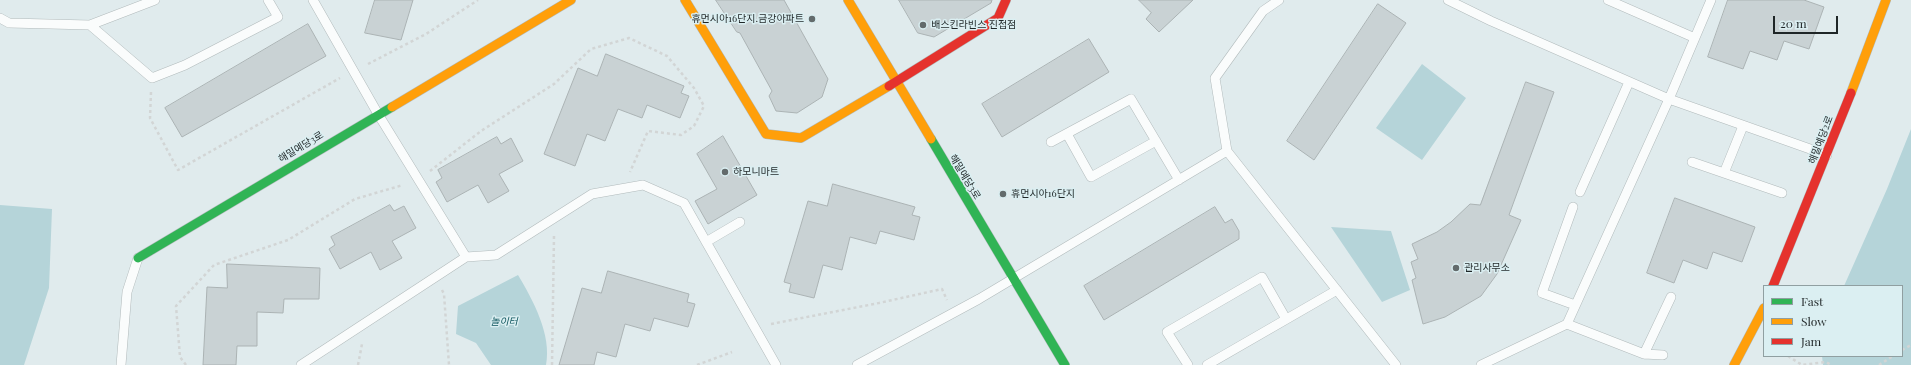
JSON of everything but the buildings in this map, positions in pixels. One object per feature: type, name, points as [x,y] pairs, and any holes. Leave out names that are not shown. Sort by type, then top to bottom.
[{"type":"street","name":"해밀예당3로","points":[[138,258],[570,0]]},
{"type":"street","points":[[685,0],[766,134],[801,138],[896,82],[998,18],[1006,0]]},
{"type":"street","name":"해밀예당3로","points":[[848,0],[1065,365]]},
{"type":"street","name":"해밀예당2로","points":[[1773,285],[1827,156],[1886,0]]},
{"type":"street","points":[[1734,365],[1763,310]]},
{"type":"lane","points":[[0,18],[8,23],[90,25],[155,0]]},
{"type":"lane","points":[[90,25],[152,78],[185,65],[278,17],[268,0]]},
{"type":"lane","points":[[313,0],[378,114],[466,257]]},
{"type":"lane","points":[[1279,0],[1263,11],[1215,78],[1227,151],[1396,365]]},
{"type":"lane","points":[[1448,0],[1669,99],[1827,156]]},
{"type":"lane","points":[[1608,0],[1695,38]]},
{"type":"lane","points":[[1481,365],[1567,324],[1669,99],[1711,0]]},
{"type":"lane","points":[[1580,192],[1629,82]]},
{"type":"lane","points":[[1051,142],[1131,99],[1179,180]]},
{"type":"lane","points":[[1724,173],[1743,126]]},
{"type":"lane","points":[[1066,134],[1091,177],[1156,141]]},
{"type":"lane","points":[[857,365],[954,313],[1013,279],[1227,151]]},
{"type":"lane","points":[[1692,162],[1782,193]]},
{"type":"lane","points":[[301,365],[466,257],[496,255],[592,194],[643,185],[684,203],[776,365]]},
{"type":"lane","points":[[1573,207],[1542,293],[1575,305]]},
{"type":"lane","points":[[706,242],[740,222]]},
{"type":"lane","name":"해밀예당3로","points":[[121,365],[126,292],[138,258]]},
{"type":"lane","points":[[1188,365],[1167,332],[1262,277],[1286,319]]},
{"type":"lane","points":[[1207,365],[1337,290]]},
{"type":"lane","points":[[1644,354],[1671,297]]},
{"type":"lane","points":[[1567,324],[1644,354],[1663,355]]},
{"type":"path","points":[[152,78],[150,118],[178,170],[353,71],[426,34],[478,0]]},
{"type":"path","points":[[186,365],[180,357],[176,306],[214,265],[288,240],[355,199],[419,180],[481,131],[554,84],[591,49],[629,38],[667,56],[694,88],[704,106],[694,126],[682,135],[648,131],[622,189]]},
{"type":"path","points":[[552,365],[554,218]]},
{"type":"path","points":[[434,278],[444,294],[449,365]]},
{"type":"path","points":[[754,327],[879,303],[942,289],[954,313]]},
{"type":"path","points":[[697,365],[732,352]]},
{"type":"path","points":[[1790,357],[1802,365],[1826,362],[1830,365]]},
{"type":"path","points":[[1879,365],[1891,357]]},
{"type":"green space","points":[[1422,64],[1466,98],[1422,160],[1376,128]]},
{"type":"green space","points":[[1911,129],[1911,365],[1823,365],[1822,357],[1903,357],[1903,285],[1844,285],[1887,189]]},
{"type":"green space","points":[[0,205],[52,209],[49,288],[24,365],[0,365]]},
{"type":"green space","points":[[1331,227],[1391,231],[1410,290],[1382,302]]},
{"type":"green space","name":"놀이터","points":[[518,275],[530,295],[544,330],[547,354],[546,365],[491,365],[476,343],[456,334],[458,306]]},
{"type":"traffic: fast","points":[[138,258],[392,107]]},
{"type":"traffic: fast","points":[[931,139],[1065,365]]},
{"type":"traffic: slow","points":[[392,107],[571,0]]},
{"type":"traffic: slow","points":[[685,0],[766,134],[801,138],[889,86]]},
{"type":"traffic: slow","points":[[848,0],[931,139]]},
{"type":"traffic: slow","points":[[1851,93],[1886,0]]},
{"type":"traffic: slow","points":[[1734,365],[1763,310]]},
{"type":"traffic: jam","points":[[889,86],[998,18],[1006,0]]},
{"type":"traffic: jam","points":[[1773,285],[1851,93]]},
{"type":"place","name":"휴먼시아16단지.금강아파트","points":[[812,19]]},
{"type":"place","name":"배스킨라빈스 진접점","points":[[923,25]]},
{"type":"place","name":"하모니마트","points":[[725,172]]},
{"type":"place","name":"휴먼시아16단지","points":[[1003,194]]},
{"type":"place","name":"관리사무소","points":[[1456,268]]}]
